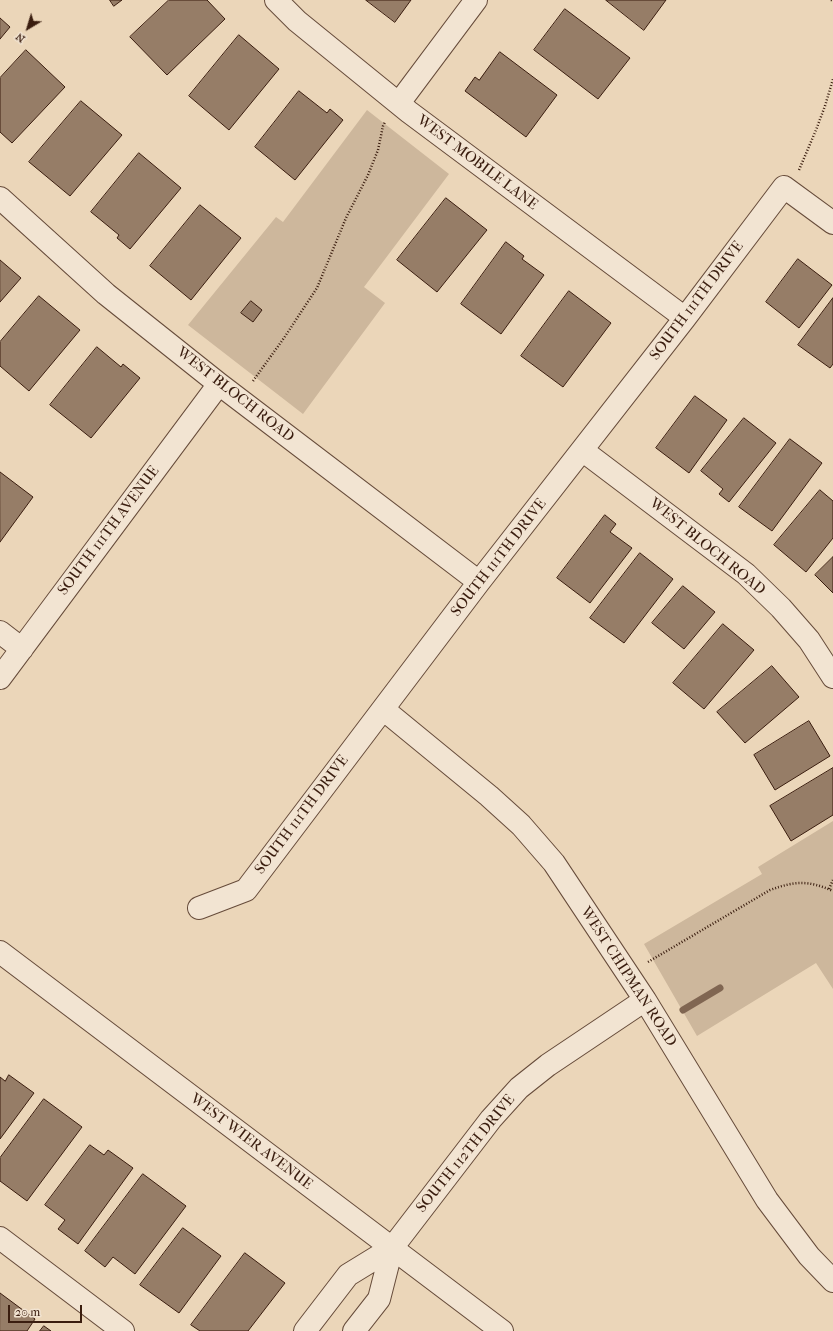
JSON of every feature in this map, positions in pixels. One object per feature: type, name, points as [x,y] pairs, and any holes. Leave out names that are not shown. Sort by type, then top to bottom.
[{"type":"street","name":"WEST MOBILE LANE","points":[[276,0],[393,111],[420,120],[685,318]]},
{"type":"street","points":[[393,111],[476,0]]},
{"type":"street","points":[[784,187],[833,223]]},
{"type":"street","name":"SOUTH 111TH DRIVE","points":[[199,908],[246,890],[480,582],[685,318],[784,187]]},
{"type":"street","name":"WEST BLOCH ROAD","points":[[0,198],[106,294],[219,384],[480,582]]},
{"type":"street","name":"SOUTH 111TH AVENUE","points":[[0,678],[219,384]]},
{"type":"street","name":"WEST BLOCH ROAD","points":[[582,450],[746,574],[781,608],[809,640],[833,677]]},
{"type":"street","points":[[0,632],[22,649]]},
{"type":"street","name":"WEST CHIPMAN ROAD","points":[[383,709],[489,796],[521,825],[554,863],[645,1000],[766,1200],[809,1256],[833,1281]]},
{"type":"street","name":"WEST WIER AVENUE","points":[[0,952],[502,1331]]},
{"type":"street","name":"SOUTH 112TH DRIVE","points":[[305,1331],[348,1275],[392,1248],[491,1119],[519,1088],[548,1065],[645,1000]]},
{"type":"street","points":[[0,1238],[123,1331]]},
{"type":"street","name":"SOUTH 112TH DRIVE","points":[[354,1331],[379,1299],[392,1248]]},
{"type":"path","points":[[784,187],[798,172],[816,130],[833,80]]},
{"type":"path","points":[[243,402],[253,382],[317,288],[346,218],[368,175],[378,150],[383,126],[393,111]]},
{"type":"path","points":[[829,889],[833,880]]},
{"type":"path","points":[[628,974],[770,890],[792,883],[805,882],[816,884],[833,891]]},
{"type":"shaded area","points":[[367,110],[449,174],[364,287],[385,303],[303,414],[188,325],[276,217],[283,222]]},
{"type":"shaded area","points":[[833,821],[833,989],[816,963],[697,1036],[644,944],[762,874],[758,867]]},
{"type":"building","points":[[110,0],[122,0],[114,6]]},
{"type":"building","points":[[169,0],[207,0],[225,19],[167,75],[130,37]]},
{"type":"building","points":[[366,0],[411,0],[395,22]]},
{"type":"building","points":[[606,0],[666,0],[644,30]]},
{"type":"building","points":[[565,9],[630,58],[598,99],[534,50]]},
{"type":"building","points":[[0,18],[10,27],[0,39]]},
{"type":"building","points":[[239,35],[279,69],[229,130],[189,96]]},
{"type":"building","points":[[26,50],[65,87],[12,143],[0,132],[0,78]]},
{"type":"building","points":[[500,52],[557,95],[526,137],[465,91],[475,77],[479,80]]},
{"type":"building","points":[[299,91],[327,113],[330,109],[343,120],[295,180],[255,147]]},
{"type":"building","points":[[81,101],[122,135],[70,196],[29,162]]},
{"type":"building","points":[[139,153],[181,188],[130,249],[117,238],[119,235],[91,212]]},
{"type":"building","points":[[446,198],[487,230],[437,292],[397,260]]},
{"type":"building","points":[[200,205],[241,238],[191,300],[150,266]]},
{"type":"building","points":[[506,242],[524,256],[522,259],[544,275],[501,334],[461,304]]},
{"type":"building","points":[[798,259],[832,285],[799,328],[766,302]]},
{"type":"building","points":[[0,260],[21,278],[0,302]]},
{"type":"building","points":[[569,291],[611,323],[563,387],[521,356]]},
{"type":"building","points":[[39,296],[80,330],[29,391],[0,366],[0,342]]},
{"type":"building","points":[[833,298],[833,364],[830,368],[798,345]]},
{"type":"building","points":[[251,301],[262,310],[253,322],[241,313]]},
{"type":"building","points":[[97,347],[121,367],[123,364],[140,378],[91,438],[50,405]]},
{"type":"building","points":[[695,396],[727,420],[689,473],[656,448]]},
{"type":"building","points":[[744,418],[776,443],[729,502],[719,494],[723,489],[701,471]]},
{"type":"building","points":[[790,439],[822,463],[772,531],[739,507]]},
{"type":"building","points":[[0,472],[33,497],[0,542]]},
{"type":"building","points":[[820,490],[833,501],[833,538],[806,572],[774,545]]},
{"type":"building","points":[[605,515],[616,524],[610,532],[632,548],[590,603],[557,578]]},
{"type":"building","points":[[640,553],[673,579],[624,643],[590,618]]},
{"type":"building","points":[[833,557],[833,593],[815,575]]},
{"type":"building","points":[[683,586],[715,612],[684,649],[652,623]]},
{"type":"building","points":[[723,624],[754,650],[704,709],[673,683]]},
{"type":"building","points":[[772,666],[799,697],[745,743],[717,712]]},
{"type":"building","points":[[809,721],[830,756],[775,790],[754,755]]},
{"type":"building","points":[[833,768],[833,815],[791,841],[770,806]]},
{"type":"building","points":[[9,1075],[34,1093],[0,1139],[0,1077],[5,1081]]},
{"type":"building","points":[[44,1099],[82,1127],[27,1201],[0,1181],[0,1158]]},
{"type":"building","points":[[90,1145],[104,1155],[108,1150],[133,1168],[78,1244],[58,1229],[65,1220],[45,1205]]},
{"type":"building","points":[[143,1174],[186,1206],[135,1274],[113,1257],[105,1267],[85,1251]]},
{"type":"building","points":[[183,1228],[221,1256],[179,1313],[140,1285]]},
{"type":"building","points":[[245,1253],[285,1283],[248,1331],[200,1331],[191,1325]]},
{"type":"building","points":[[0,1293],[35,1319],[27,1331],[0,1331]]},
{"type":"building","points":[[44,1326],[51,1331],[40,1331]]},
{"type":"waterway","points":[[683,1010],[720,988]]}]
